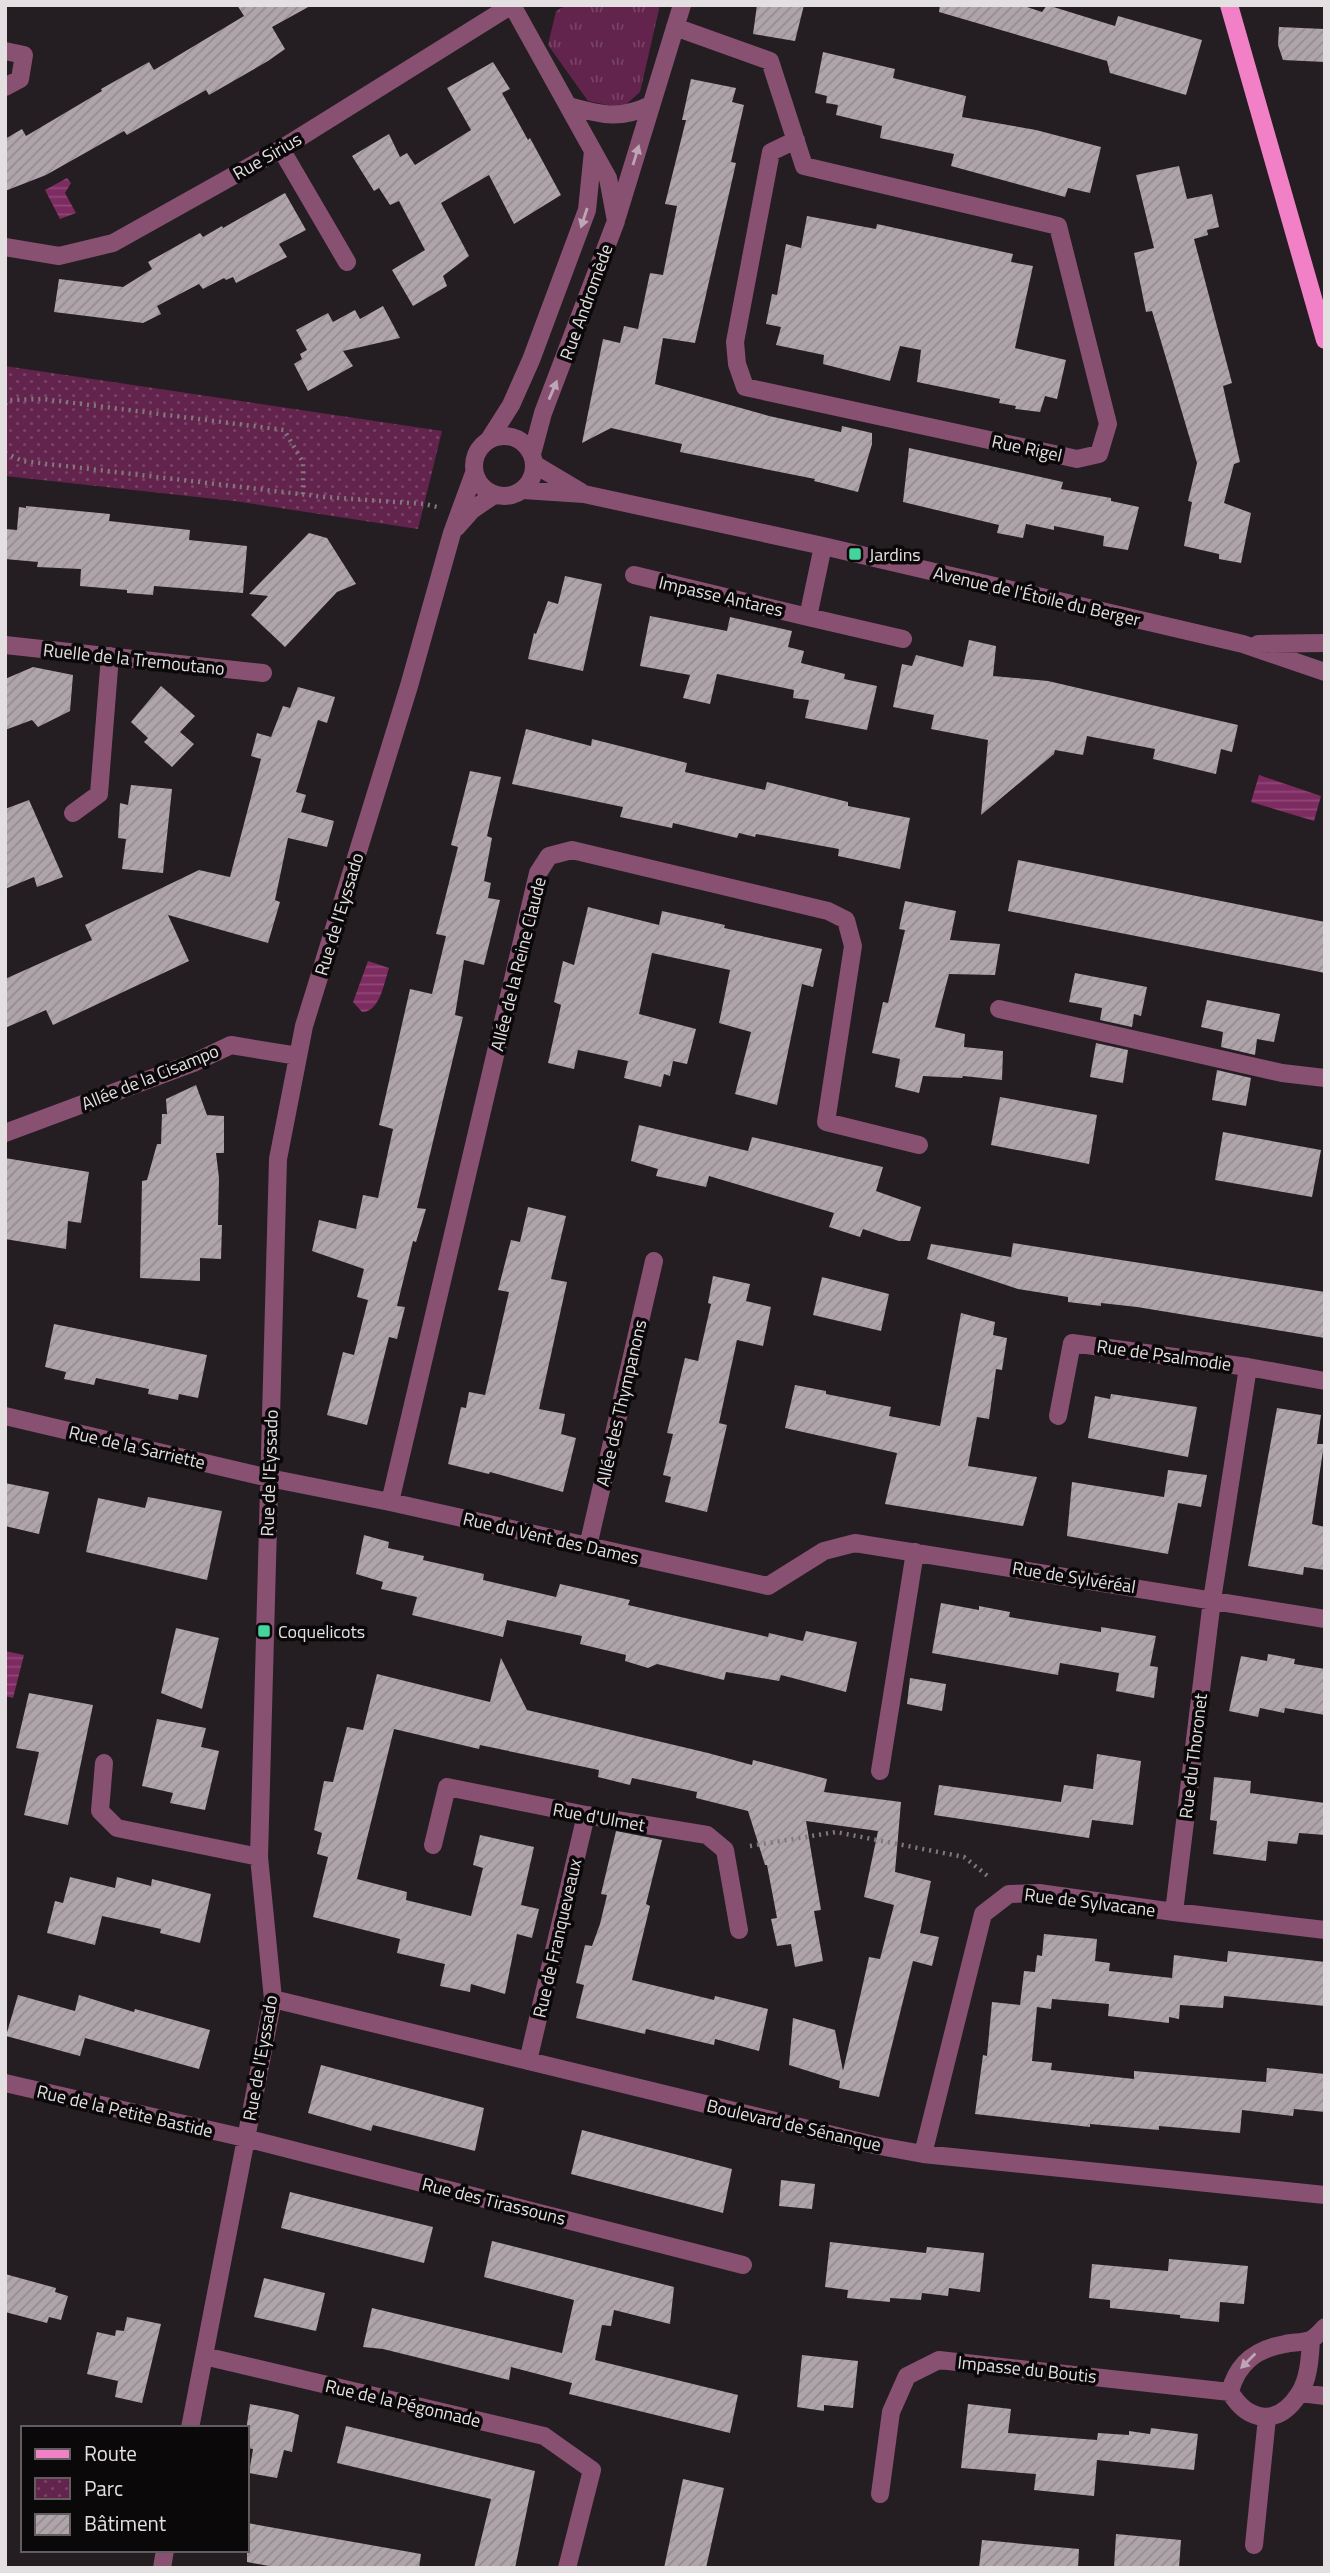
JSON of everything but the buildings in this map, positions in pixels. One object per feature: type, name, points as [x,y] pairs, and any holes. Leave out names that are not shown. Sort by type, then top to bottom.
[{"type":"main road","points":[[1229,5],[1325,340]]},
{"type":"street","name":"Rue Andromède","points":[[512,5],[608,178],[616,220],[560,374],[543,413],[533,459]]},
{"type":"street","name":"Rue Sirius","points":[[5,247],[59,257],[113,243],[281,149],[512,5]]},
{"type":"street","points":[[616,220],[682,5]]},
{"type":"street","name":"Rue Rigel","points":[[675,27],[770,61],[796,140],[804,166],[1058,226],[1108,424],[1099,454],[1077,459],[745,387],[737,364],[735,342],[771,152],[796,140]]},
{"type":"street","points":[[5,51],[24,55],[20,79],[5,87]]},
{"type":"street","points":[[569,106],[617,117],[651,105]]},
{"type":"street","points":[[281,149],[347,262]]},
{"type":"street","name":"Rue Andromède","points":[[490,438],[511,405],[531,360],[587,210],[593,151]]},
{"type":"street","points":[[510,435],[520,439],[533,459],[534,474],[523,490],[504,496],[485,490],[474,473],[476,453],[481,444],[490,438],[510,435]]},
{"type":"street","name":"Avenue de l'Étoile du Berger","points":[[533,459],[584,494]]},
{"type":"street","name":"Rue de l'Eyssado","points":[[190,2426],[273,1999],[258,1857],[278,1160],[304,1026],[409,686],[452,533],[474,473]]},
{"type":"street","name":"Avenue de l'Étoile du Berger","points":[[523,490],[584,494],[823,546],[1243,644],[1325,672]]},
{"type":"street","name":"Rue de l'Eyssado","points":[[452,533],[472,510],[494,495]]},
{"type":"street","name":"Impasse Antares","points":[[808,617],[823,546]]},
{"type":"street","name":"Impasse Antares","points":[[634,575],[903,639]]},
{"type":"street","name":"Avenue de l'Étoile du Berger","points":[[1243,644],[1325,643]]},
{"type":"street","name":"Ruelle de la Tremoutano","points":[[5,645],[264,673]]},
{"type":"street","points":[[72,813],[99,794],[110,656]]},
{"type":"street","name":"Allée de la Reine Claude","points":[[390,1502],[538,873],[549,856],[572,850],[828,911],[846,920],[853,946],[826,1122],[919,1145]]},
{"type":"street","points":[[999,1009],[1282,1073],[1325,1078]]},
{"type":"street","name":"Allée de la Cisampo","points":[[5,1133],[193,1063],[231,1045],[298,1056]]},
{"type":"street","name":"Allée des Thympanons","points":[[588,1546],[653,1261]]},
{"type":"street","name":"Rue de Psalmodie","points":[[1058,1416],[1072,1343],[1248,1367],[1325,1381]]},
{"type":"street","name":"Rue de Psalmodie","points":[[1212,1600],[1248,1367]]},
{"type":"street","name":"Rue de la Sarriette","points":[[5,1416],[269,1478]]},
{"type":"street","name":"Rue du Vent des Dames","points":[[269,1478],[390,1502],[768,1586],[824,1551]]},
{"type":"street","name":"Rue de Sylvéréal","points":[[824,1551],[855,1543],[1325,1619]]},
{"type":"street","points":[[880,1771],[915,1552]]},
{"type":"street","name":"Rue du Thoronet","points":[[1174,1912],[1212,1600]]},
{"type":"street","points":[[104,1763],[100,1811],[117,1828],[144,1836],[258,1857]]},
{"type":"street","name":"Rue d'Ulmet","points":[[433,1845],[447,1787],[586,1815],[706,1835],[725,1850]]},
{"type":"street","name":"Rue de Franqueveaux","points":[[528,2061],[586,1815]]},
{"type":"street","points":[[725,1850],[739,1930]]},
{"type":"street","name":"Rue de Sylvacane","points":[[923,2154],[983,1914],[1009,1894],[1039,1893],[1325,1930]]},
{"type":"street","name":"Boulevard de Sénanque","points":[[273,1999],[874,2145],[923,2154],[1325,2195]]},
{"type":"street","name":"Rue de la Petite Bastide","points":[[5,2083],[245,2138]]},
{"type":"street","name":"Rue des Tirassouns","points":[[245,2138],[743,2265]]},
{"type":"street","points":[[1311,2340],[1310,2360],[1300,2393],[1284,2410],[1267,2418],[1253,2416],[1238,2405],[1230,2392],[1233,2379],[1246,2360],[1260,2351],[1282,2344],[1311,2340],[1325,2327]]},
{"type":"street","name":"Rue de la Pégonnade","points":[[204,2357],[544,2436],[592,2470],[567,2568]]},
{"type":"street","name":"Impasse du Boutis","points":[[880,2494],[891,2412],[907,2376],[939,2360],[1230,2392]]},
{"type":"street","points":[[1300,2393],[1325,2396]]},
{"type":"street","points":[[1254,2545],[1267,2418]]},
{"type":"path","points":[[5,404],[9,400],[43,399],[284,430],[303,462],[303,494]]},
{"type":"path","points":[[5,453],[23,461],[303,494],[425,504],[458,514]]},
{"type":"path","points":[[725,1850],[836,1832],[964,1857],[1009,1894]]},
{"type":"green space","points":[[567,5],[660,5],[640,92],[622,108],[588,101],[548,45],[556,11]]},
{"type":"green space","points":[[5,366],[442,431],[418,529],[234,501],[5,476]]},
{"type":"shaded area","points":[[67,178],[71,183],[65,193],[76,213],[60,219],[45,190]]},
{"type":"shaded area","points":[[1259,775],[1321,796],[1314,821],[1251,802]]},
{"type":"shaded area","points":[[368,961],[389,968],[377,1002],[368,1011],[362,1012],[353,1002]]},
{"type":"shaded area","points":[[5,1651],[24,1655],[13,1698],[5,1696]]},
{"type":"place","name":"Jardins","points":[[855,554]]},
{"type":"place","name":"Coquelicots","points":[[264,1631]]}]
